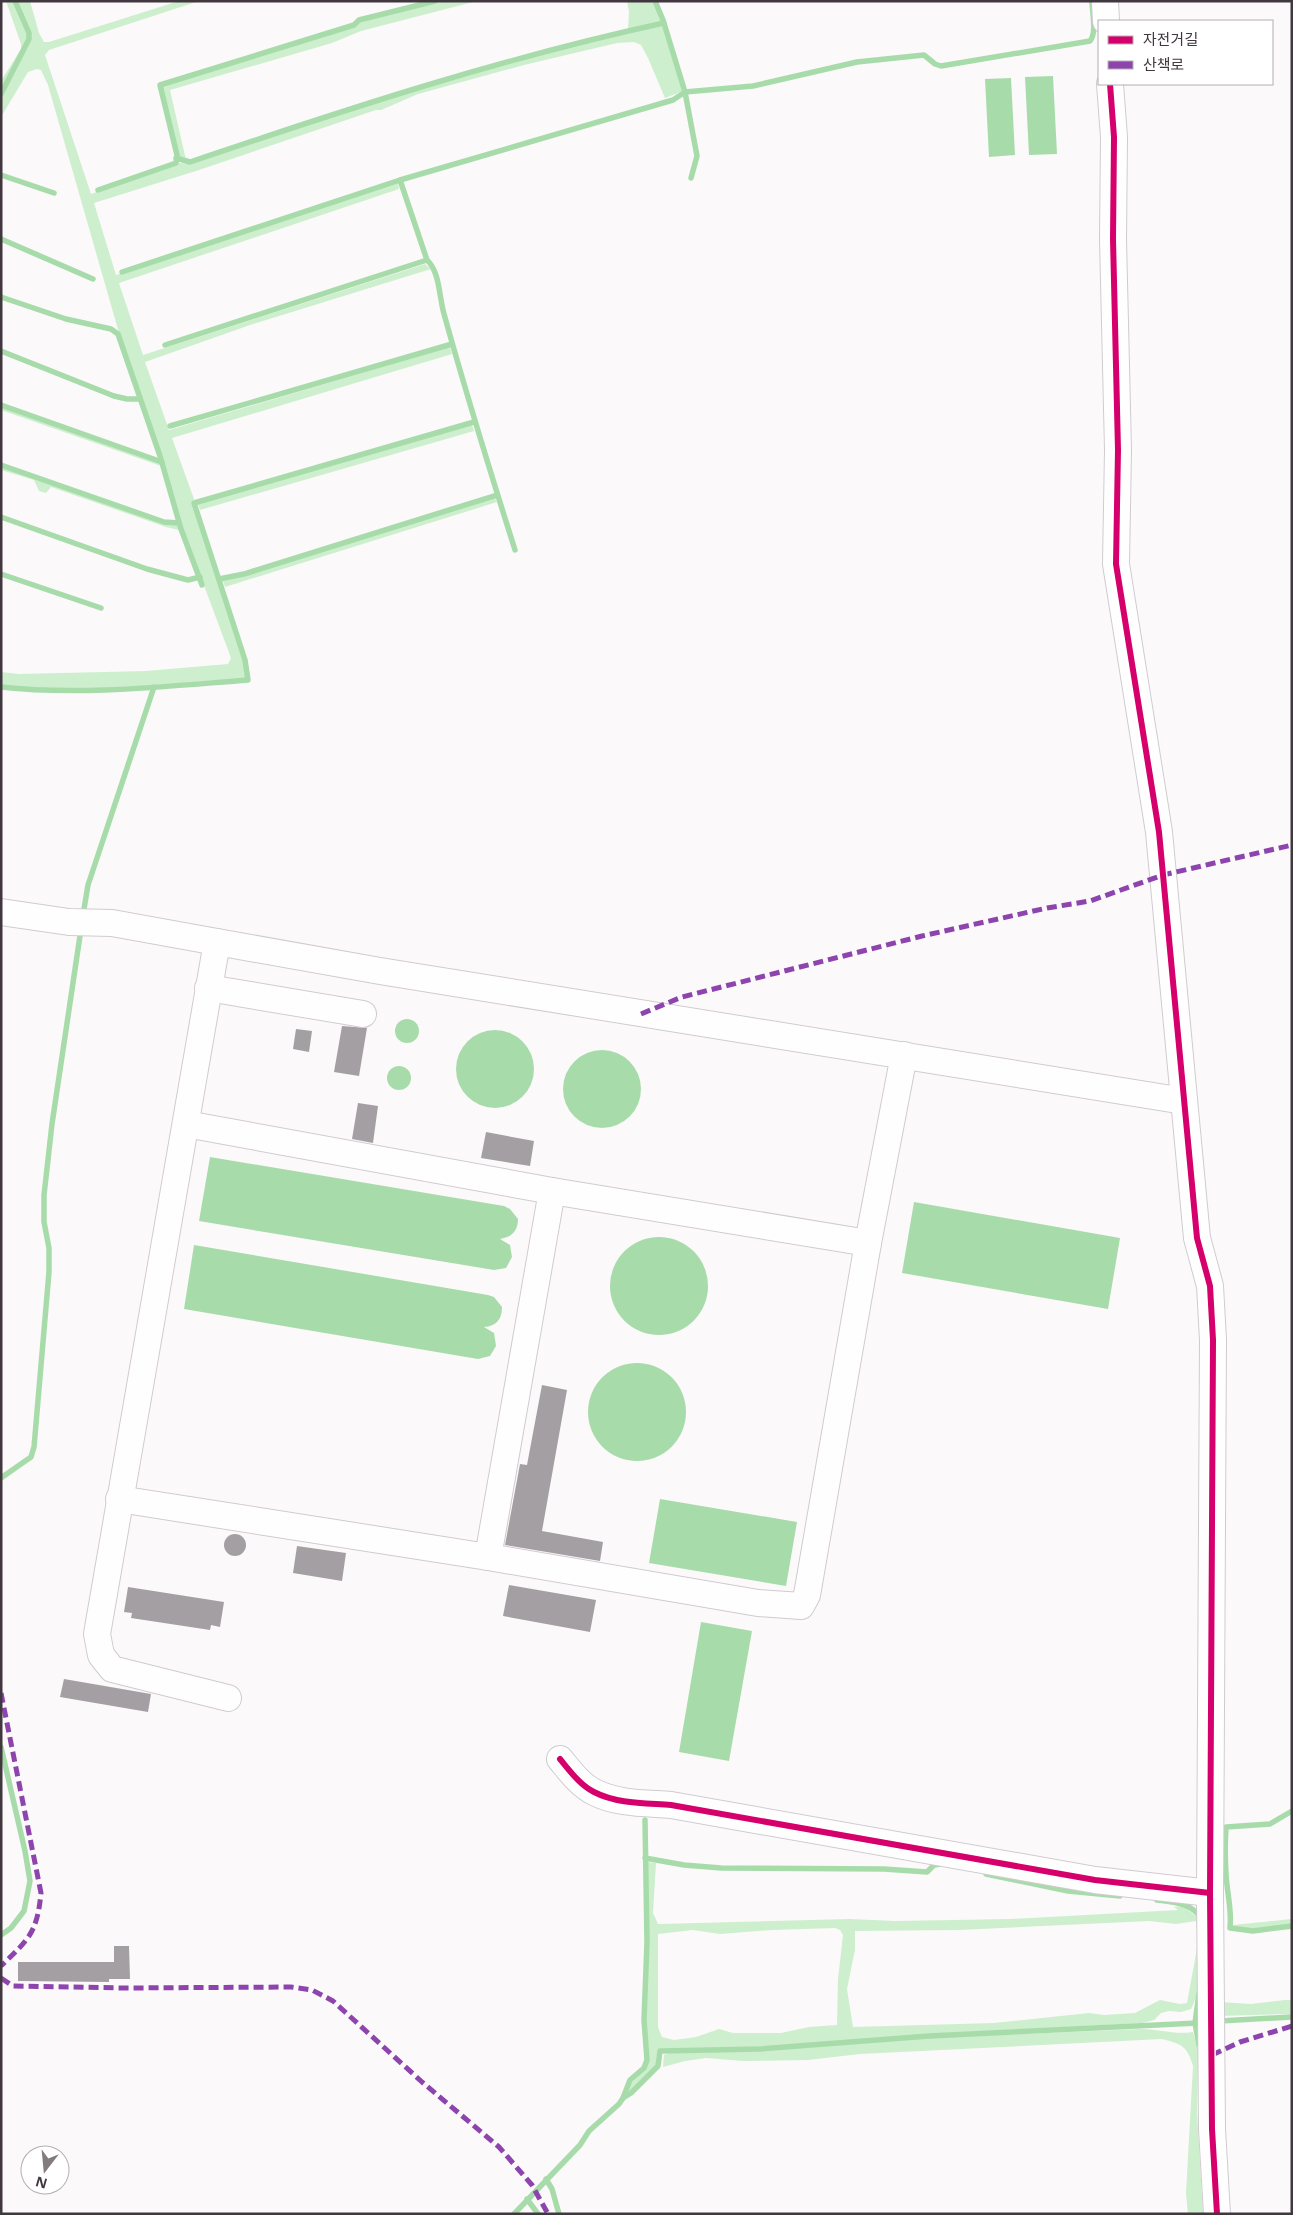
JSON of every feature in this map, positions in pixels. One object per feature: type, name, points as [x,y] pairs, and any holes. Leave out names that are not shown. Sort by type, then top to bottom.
[{"type":"street","points":[[1105,1],[1106,20]]},
{"type":"street","points":[[1110,85],[1114,137],[1113,238],[1118,450],[1116,564],[1159,832],[1197,1238],[1210,1286],[1213,1340],[1210,1893],[1212,2129],[1217,2214]]},
{"type":"street","points":[[1,912],[69,922],[112,923],[380,971],[1184,1101]]},
{"type":"street","points":[[217,942],[97,1634],[101,1655],[112,1669],[228,1698]]},
{"type":"street","points":[[208,988],[363,1014]]},
{"type":"street","points":[[119,1499],[758,1602],[801,1606],[807,1594],[868,1243],[904,1055]]},
{"type":"street","points":[[186,1124],[552,1191],[868,1243]]},
{"type":"street","points":[[488,1557],[552,1191]]},
{"type":"street","points":[[560,1759],[576,1778],[593,1792],[618,1800],[671,1805],[1095,1880],[1210,1893]]},
{"type":"shaded area","points":[[6,1],[13,1],[28,39],[1,90],[1,81],[21,49]]},
{"type":"shaded area","points":[[17,1],[30,1],[39,33],[44,42],[49,42],[179,1],[199,1],[49,50],[45,55],[91,194],[179,163],[190,164],[376,101],[585,42],[663,26],[683,91],[665,98],[641,45],[634,42],[617,43],[524,65],[418,94],[381,110],[376,110],[199,170],[94,203],[116,275],[398,183],[399,189],[119,283],[143,355],[425,264],[431,269],[253,324],[145,362],[169,430],[450,347],[452,354],[172,438],[194,499],[193,501],[243,660],[246,678],[93,689],[1,686],[1,672],[19,674],[146,671],[228,664],[231,658],[183,529],[161,455],[119,333],[48,85],[41,70],[37,69],[28,72],[1,117],[1,97],[31,40],[31,32]]},
{"type":"shaded area","points":[[442,1],[477,1],[361,31],[332,43],[170,90],[186,160],[179,157],[162,85],[354,27],[360,21]]},
{"type":"shaded area","points":[[627,1],[654,1],[662,22],[628,29],[629,12]]},
{"type":"shaded area","points":[[1053,76],[1057,154],[1029,155],[1025,77]]},
{"type":"shaded area","points":[[1011,78],[1015,155],[989,157],[985,79]]},
{"type":"shaded area","points":[[1,406],[160,463],[161,466],[1,410]]},
{"type":"shaded area","points":[[472,425],[474,431],[200,510],[198,504]]},
{"type":"shaded area","points":[[1,467],[164,523],[178,525],[179,530],[51,487],[46,493],[39,491],[34,480],[1,470]]},
{"type":"shaded area","points":[[495,498],[497,502],[225,587],[223,581]]},
{"type":"shaded area","points":[[407,1019],[416,1022],[419,1031],[416,1040],[407,1043],[398,1040],[395,1031],[398,1022]]},
{"type":"shaded area","points":[[495,1030],[510,1033],[523,1041],[531,1054],[534,1069],[531,1084],[523,1097],[510,1105],[495,1108],[480,1105],[467,1097],[459,1084],[456,1069],[459,1054],[467,1041],[480,1033]]},
{"type":"shaded area","points":[[602,1050],[617,1053],[630,1061],[638,1074],[641,1089],[638,1104],[630,1117],[617,1125],[602,1128],[587,1125],[574,1117],[566,1104],[563,1089],[566,1074],[574,1061],[587,1053]]},
{"type":"shaded area","points":[[399,1066],[408,1069],[411,1078],[408,1087],[399,1090],[390,1087],[387,1078],[390,1069]]},
{"type":"shaded area","points":[[210,1157],[504,1206],[510,1209],[518,1219],[514,1233],[500,1239],[510,1245],[512,1257],[506,1268],[494,1270],[199,1221]]},
{"type":"shaded area","points":[[914,1202],[1120,1238],[1108,1309],[902,1273]]},
{"type":"shaded area","points":[[659,1237],[678,1241],[694,1251],[704,1267],[708,1286],[704,1305],[694,1321],[678,1331],[659,1335],[640,1331],[624,1321],[614,1305],[610,1286],[614,1267],[624,1251],[640,1241]]},
{"type":"shaded area","points":[[194,1245],[494,1297],[502,1307],[501,1315],[498,1322],[484,1327],[494,1333],[496,1346],[490,1356],[478,1359],[184,1309]]},
{"type":"shaded area","points":[[637,1363],[656,1367],[672,1377],[682,1393],[686,1412],[682,1431],[672,1447],[656,1457],[637,1461],[618,1457],[602,1447],[592,1431],[588,1412],[592,1393],[602,1377],[618,1367]]},
{"type":"shaded area","points":[[660,1499],[797,1522],[786,1586],[649,1563]]},
{"type":"shaded area","points":[[701,1622],[752,1631],[729,1761],[679,1752]]},
{"type":"shaded area","points":[[647,1862],[656,1863],[653,1913],[658,1924],[850,1919],[895,1921],[1010,1919],[1178,1910],[1174,1907],[1178,1906],[1188,1910],[1199,1919],[1200,1977],[1198,1989],[1191,2009],[1181,2012],[1169,2011],[1161,2013],[1154,2020],[1142,2023],[929,2034],[760,2047],[665,2049],[660,2050],[657,2054],[656,2065],[631,2092],[625,2094],[630,2084],[647,2066],[649,2051],[646,2019]],"holes":[[[1149,1921],[1176,1924],[1196,1921],[1198,1943],[1187,2003],[1180,2004],[1160,2000],[1135,2013],[1104,2015],[1089,2013],[994,2023],[853,2027],[847,1989],[855,1950],[855,1931],[959,1930]],[[835,1928],[840,1930],[843,1935],[838,1979],[837,2025],[809,2027],[781,2033],[733,2033],[719,2029],[696,2037],[674,2040],[662,2037],[658,2027],[658,1934],[693,1930],[720,1934]]]},
{"type":"shaded area","points":[[1292,1919],[1292,1925],[1254,1929],[1236,1928],[1233,1925]]},
{"type":"shaded area","points":[[1292,2000],[1292,2014],[1220,2016],[1221,2002],[1251,2004]]},
{"type":"shaded area","points":[[1141,2029],[1180,2033],[1193,2032],[1198,2050],[1197,2112],[1203,2214],[1188,2214],[1186,2193],[1193,2066],[1183,2047],[1162,2039],[860,2054],[808,2060],[743,2061],[706,2058],[663,2067],[664,2055],[668,2053],[761,2051],[928,2038]]},
{"type":"building","points":[[342,1026],[367,1028],[359,1076],[334,1072]]},
{"type":"building","points":[[296,1029],[312,1031],[309,1052],[293,1049]]},
{"type":"building","points":[[358,1103],[378,1106],[373,1143],[352,1139]]},
{"type":"building","points":[[486,1132],[534,1141],[530,1166],[481,1158]]},
{"type":"building","points":[[542,1385],[567,1390],[542,1531],[603,1542],[600,1561],[505,1545],[520,1464],[527,1465]]},
{"type":"building","points":[[231,1534],[239,1534],[246,1541],[246,1549],[239,1556],[231,1556],[224,1549],[224,1541]]},
{"type":"building","points":[[297,1546],[346,1553],[342,1581],[293,1573]]},
{"type":"building","points":[[509,1585],[596,1600],[590,1632],[503,1616]]},
{"type":"building","points":[[128,1587],[224,1602],[220,1627],[211,1625],[210,1630],[131,1618],[132,1613],[124,1612]]},
{"type":"building","points":[[64,1679],[151,1694],[148,1712],[60,1697]]},
{"type":"building","points":[[114,1946],[129,1946],[130,1979],[109,1979],[109,1982],[18,1981],[18,1962],[114,1962]]},
{"type":"waterway","points":[[1,94],[29,39],[29,33],[15,1]]},
{"type":"waterway","points":[[98,190],[176,163],[177,155],[160,85],[354,25],[359,20],[435,1]]},
{"type":"waterway","points":[[655,1],[663,20],[685,92],[697,156],[691,178]]},
{"type":"waterway","points":[[515,550],[452,344],[442,307],[437,278],[427,260],[400,180],[673,100],[685,92],[753,86],[857,62],[924,55],[935,64],[941,66],[1090,41],[1094,28],[1092,1]]},
{"type":"waterway","points":[[176,158],[190,162],[366,104],[484,68],[664,23]]},
{"type":"waterway","points":[[1,175],[54,193]]},
{"type":"waterway","points":[[122,272],[400,180]]},
{"type":"waterway","points":[[1,239],[93,279]]},
{"type":"waterway","points":[[165,345],[427,260]]},
{"type":"waterway","points":[[1,297],[66,319],[111,329],[118,334],[160,456],[181,529],[202,585]]},
{"type":"waterway","points":[[170,426],[452,344]]},
{"type":"waterway","points":[[1,351],[114,396],[140,399]]},
{"type":"waterway","points":[[1,405],[162,462]]},
{"type":"waterway","points":[[1,687],[62,691],[156,687],[248,680],[245,660],[194,503],[474,422]]},
{"type":"waterway","points":[[1,465],[164,522],[179,523]]},
{"type":"waterway","points":[[219,579],[244,574],[497,495]]},
{"type":"waterway","points":[[1,517],[147,569],[188,580],[200,577]]},
{"type":"waterway","points":[[1,574],[101,608]]},
{"type":"waterway","points":[[83,915],[88,885],[154,687]]},
{"type":"waterway","points":[[1,1478],[31,1457],[34,1447],[49,1272],[49,1248],[44,1222],[44,1195],[52,1124],[81,929]]},
{"type":"waterway","points":[[1,1747],[30,1881],[24,1911],[11,1928],[1,1935]]},
{"type":"waterway","points":[[1292,1811],[1270,1824],[1226,1827],[1225,1851],[1230,1928],[1253,1931],[1292,1926]]},
{"type":"waterway","points":[[623,2098],[630,2080],[644,2068],[647,2060],[644,2020],[647,1942],[645,1820]]},
{"type":"waterway","points":[[645,1858],[684,1865],[721,1868],[884,1869],[927,1872],[934,1865],[941,1864]]},
{"type":"waterway","points":[[986,1874],[1068,1891],[1120,1896]]},
{"type":"waterway","points":[[1157,1900],[1188,1906],[1201,1919]]},
{"type":"waterway","points":[[1199,1993],[1195,2023],[1199,2045]]},
{"type":"waterway","points":[[1220,2021],[1292,2017]]},
{"type":"waterway","points":[[514,2214],[580,2145],[589,2131],[658,2066],[660,2051],[760,2049],[929,2036],[1198,2023]]},
{"type":"waterway","points":[[546,2179],[552,2189],[559,2214]]},
{"type":"waterway","points":[[527,2199],[538,2214]]},
{"type":"marked path","points":[[641,1014],[682,997],[922,936],[1047,908],[1090,901],[1163,875],[1292,845]]},
{"type":"marked path","points":[[1,1693],[41,1893],[34,1927],[25,1942],[1,1966]]},
{"type":"marked path","points":[[1,1978],[13,1986],[125,1988],[291,1987],[312,1990],[333,2001],[422,2082],[499,2147],[532,2185],[548,2214]]},
{"type":"marked path","points":[[1212,2055],[1240,2042],[1292,2026]]},
{"type":"cycle path","points":[[1110,85],[1114,137],[1113,239],[1118,450],[1116,564],[1159,832],[1197,1238],[1210,1286],[1213,1340],[1210,1893],[1212,2129],[1217,2214]]},
{"type":"cycle path","points":[[560,1759],[584,1786],[612,1799],[671,1805],[1095,1880],[1210,1893]]}]
